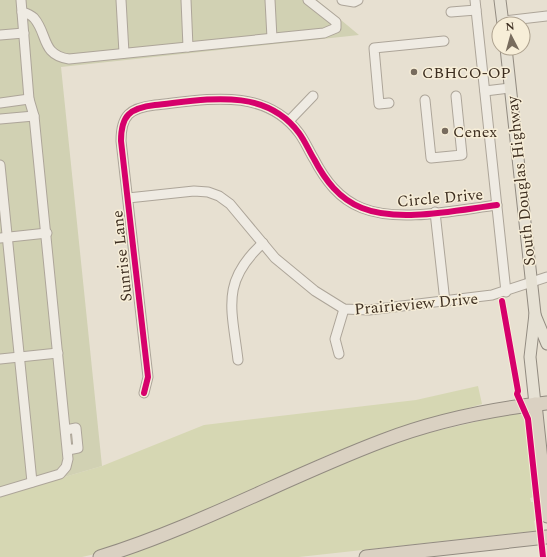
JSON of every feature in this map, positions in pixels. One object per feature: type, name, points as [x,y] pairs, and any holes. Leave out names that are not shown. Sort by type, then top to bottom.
[{"type":"highway","name":"South Douglas Highway","points":[[541,403],[547,516]]},
{"type":"highway","points":[[100,557],[172,532],[334,460],[384,440],[467,417],[541,403]]},
{"type":"highway","points":[[366,557],[547,537]]},
{"type":"main road","points":[[500,0],[502,16]]},
{"type":"main road","name":"South Douglas Highway","points":[[507,56],[535,314],[530,356],[541,403]]},
{"type":"main road","name":"South Douglas Highway","points":[[535,314],[547,344]]},
{"type":"street","points":[[0,492],[60,474],[66,467],[68,450],[34,116],[29,100],[21,0]]},
{"type":"street","points":[[121,0],[124,53]]},
{"type":"street","points":[[186,0],[188,47]]},
{"type":"street","points":[[270,0],[272,38]]},
{"type":"street","points":[[22,12],[33,17],[52,52],[61,58],[69,59],[324,33],[336,28],[336,22],[308,0]]},
{"type":"street","points":[[342,0],[354,2],[358,0]]},
{"type":"street","points":[[451,12],[475,5],[506,292]]},
{"type":"street","points":[[531,18],[547,16]]},
{"type":"street","points":[[0,35],[24,33]]},
{"type":"street","points":[[389,104],[379,104],[374,48],[444,41]]},
{"type":"street","points":[[484,91],[510,88]]},
{"type":"street","points":[[289,121],[313,96]]},
{"type":"street","points":[[425,100],[431,158],[462,155],[456,96]]},
{"type":"street","name":"Circle Drive","points":[[125,116],[146,106],[222,98],[242,99],[276,112],[289,121],[299,133],[323,176],[336,191],[348,201],[362,208],[382,214],[407,216],[497,205]]},
{"type":"street","points":[[0,102],[29,100]]},
{"type":"street","points":[[0,119],[34,116]]},
{"type":"street","name":"Sunrise Lane","points":[[125,116],[121,127],[121,141],[148,377],[144,393]]},
{"type":"street","points":[[0,165],[4,238],[20,357],[32,482]]},
{"type":"street","name":"Prairieview Drive","points":[[128,198],[194,191],[208,192],[219,196],[230,204],[275,258],[329,301],[344,309],[369,310],[492,296],[547,277]]},
{"type":"street","points":[[435,212],[445,302]]},
{"type":"street","points":[[4,238],[47,233]]},
{"type":"street","points":[[238,360],[232,301],[233,285],[239,269],[249,255],[263,243]]},
{"type":"street","points":[[339,354],[335,340],[344,309]]},
{"type":"street","points":[[0,359],[58,353]]},
{"type":"green space","points":[[0,0],[317,0],[359,35],[61,67],[102,466],[0,496]]},
{"type":"green space","points":[[478,386],[482,404],[396,429],[328,455],[163,530],[95,554],[82,557],[0,557],[0,496],[102,466],[204,425],[416,400]]},
{"type":"green space","points":[[518,412],[524,417],[534,497],[530,498],[531,502],[534,502],[536,520],[534,521],[536,531],[299,557],[114,557],[349,457],[415,436]]},
{"type":"cycle path","points":[[144,393],[148,377],[121,141],[121,132],[125,119],[133,111],[146,106],[213,99],[251,102],[269,108],[285,118],[299,133],[318,167],[328,181],[346,200],[362,208],[393,215],[410,215],[497,205]]},
{"type":"cycle path","points":[[502,301],[518,391],[517,394],[528,419],[543,557]]},
{"type":"place","name":"CBHCO-OP","points":[[414,72]]},
{"type":"place","name":"Cenex","points":[[445,131]]}]
